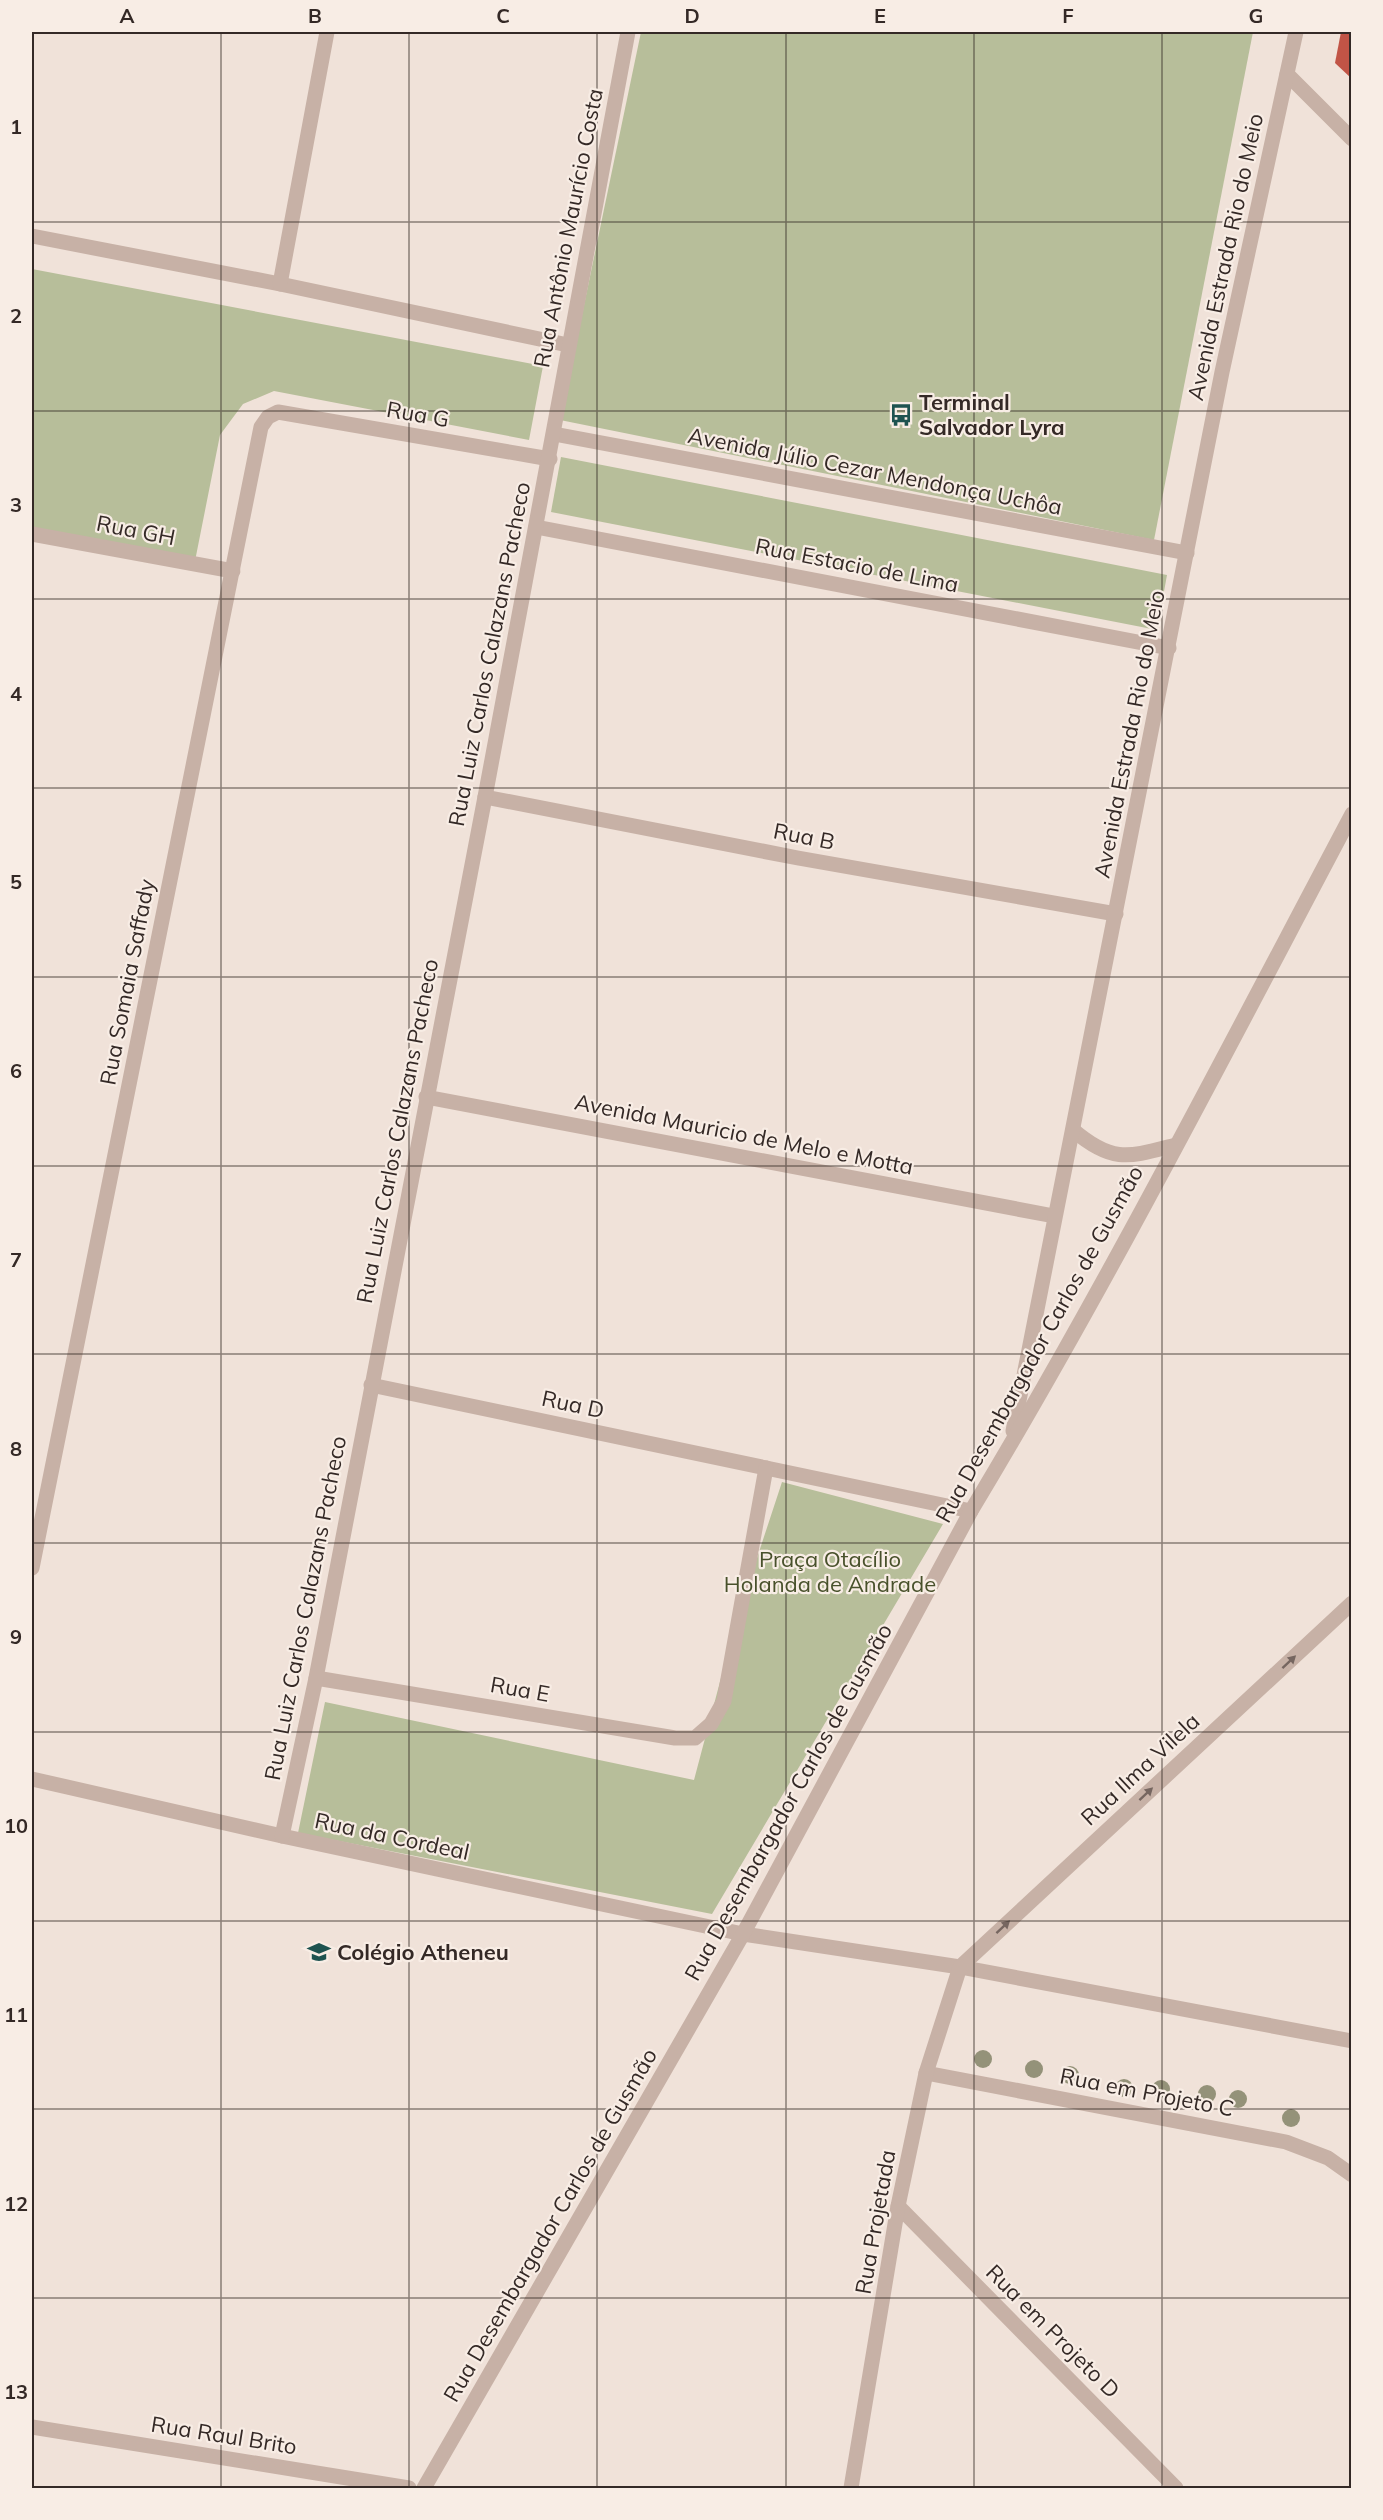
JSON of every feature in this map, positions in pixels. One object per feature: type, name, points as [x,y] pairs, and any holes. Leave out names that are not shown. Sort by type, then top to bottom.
[{"type":"street","points":[[279,284],[327,32]]},
{"type":"street","name":"Rua Antônio Maurício Costa","points":[[554,434],[568,345],[628,32]]},
{"type":"street","name":"Avenida Estrada Rio do Meio","points":[[1010,1446],[1225,361],[1296,32]]},
{"type":"street","points":[[1287,74],[1352,139]]},
{"type":"street","points":[[32,236],[279,284],[568,345]]},
{"type":"street","name":"Rua G","points":[[278,412],[550,459]]},
{"type":"street","name":"Rua Somaia Saffady","points":[[32,1568],[261,427],[268,417],[278,412]]},
{"type":"street","name":"Avenida Júlio Cezar Mendonça Uchôa","points":[[554,434],[1187,553]]},
{"type":"street","name":"Rua Luiz Carlos Calazans Pacheco","points":[[282,1836],[316,1678],[554,434]]},
{"type":"street","name":"Rua Estacio de Lima","points":[[536,527],[1168,648]]},
{"type":"street","name":"Rua GH","points":[[32,534],[233,571]]},
{"type":"street","name":"Rua B","points":[[485,797],[798,858],[1116,914]]},
{"type":"street","name":"Rua Desembargador Carlos de Gusmão","points":[[424,2488],[744,1934],[971,1511],[1010,1446],[1176,1145],[1352,814]]},
{"type":"street","name":"Avenida Mauricio de Melo e Motta","points":[[426,1097],[1054,1216]]},
{"type":"street","points":[[1073,1130],[1088,1143],[1116,1156],[1133,1156],[1176,1145]]},
{"type":"street","name":"Rua D","points":[[371,1385],[971,1511]]},
{"type":"street","name":"Rua E","points":[[316,1678],[675,1738],[695,1738],[711,1724],[724,1701],[766,1468]]},
{"type":"street","name":"Rua Ilma Vilela","points":[[960,1967],[1352,1603]]},
{"type":"street","name":"Rua da Cordeal","points":[[32,1779],[282,1836],[744,1934],[960,1967],[1352,2041]]},
{"type":"street","name":"Rua Projetada","points":[[851,2488],[898,2206],[926,2073],[960,1967]]},
{"type":"street","name":"Rua em Projeto C","points":[[926,2073],[1286,2142],[1328,2158],[1352,2175]]},
{"type":"street","name":"Rua em Projeto D","points":[[898,2206],[1176,2488]]},
{"type":"street","name":"Rua Raul Brito","points":[[32,2427],[409,2488]]},
{"type":"green space","points":[[641,32],[1253,32],[1154,540],[560,420]]},
{"type":"green space","points":[[32,269],[543,366],[529,440],[274,391],[243,404],[220,435],[195,561],[32,530]]},
{"type":"green space","points":[[561,457],[1167,575],[1157,630],[551,512]]},
{"type":"green space","name":"Praça Otacílio Holanda de Andrade","points":[[782,1482],[943,1524],[712,1914],[298,1833],[325,1702],[694,1780],[735,1625]]},
{"type":"building","points":[[1341,32],[1352,32],[1352,79],[1335,63]]},
{"type":"place","name":"Terminal Salvador Lyra","points":[[901,415]]},
{"type":"place","name":"Colégio Atheneu","points":[[319,1952]]}]
